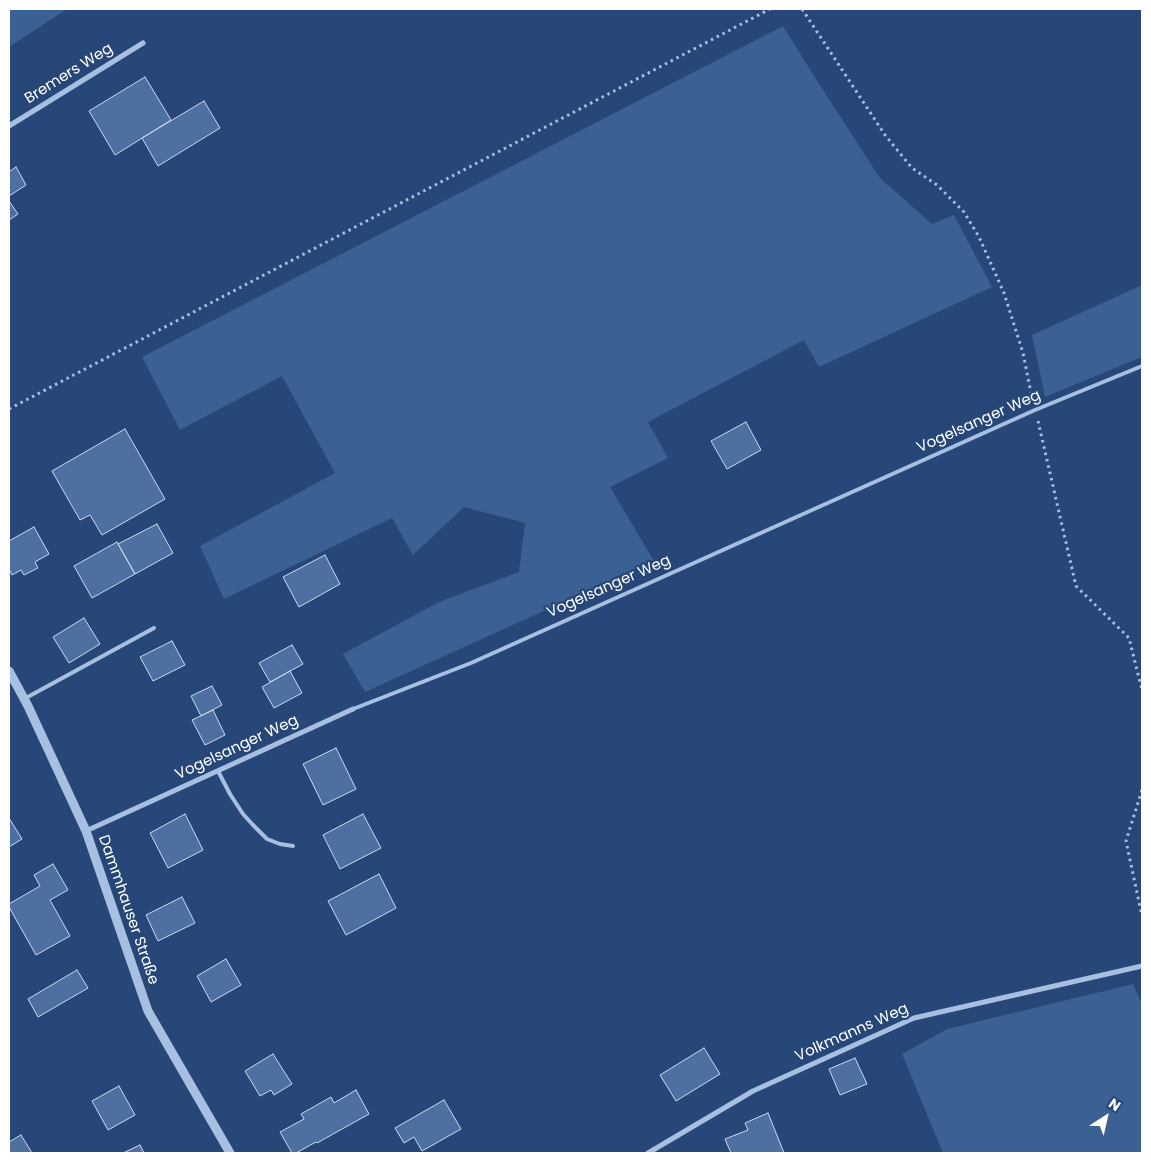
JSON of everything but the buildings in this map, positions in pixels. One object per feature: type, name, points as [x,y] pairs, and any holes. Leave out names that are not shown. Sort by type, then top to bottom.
[{"type":"street","name":"Bremers Weg","points":[[9,126],[143,43]]},
{"type":"street","name":"Dammhauser Straße","points":[[9,671],[47,746],[86,831],[148,1011],[230,1153]]},
{"type":"street","name":"Vogelsanger Weg","points":[[86,831],[353,709]]},
{"type":"street","name":"Volkmanns Weg","points":[[648,1153],[753,1091],[914,1018],[1142,966]]},
{"type":"lane","name":"Vogelsanger Weg","points":[[353,709],[471,663],[1035,410],[1142,366]]},
{"type":"lane","points":[[24,699],[154,628]]},
{"type":"lane","points":[[218,771],[230,794],[253,825],[267,839],[293,846]]},
{"type":"path","points":[[9,409],[770,9]]},
{"type":"path","points":[[802,9],[885,135],[912,168],[937,185],[964,212],[979,237],[1004,292],[1022,354],[1076,586],[1129,638],[1142,690]]},
{"type":"path","points":[[1142,790],[1126,841],[1142,916]]},
{"type":"shaded area","points":[[9,9],[67,9],[9,47]]},
{"type":"shaded area","points":[[783,26],[880,178],[932,224],[954,215],[992,287],[819,367],[804,340],[648,422],[668,458],[610,487],[654,561],[365,692],[343,654],[439,602],[519,572],[525,523],[464,507],[413,555],[392,518],[224,599],[200,546],[335,473],[282,376],[180,430],[142,357]]},
{"type":"shaded area","points":[[1142,285],[1142,357],[1045,397],[1032,335]]},
{"type":"shaded area","points":[[1133,984],[1142,1004],[1142,1153],[943,1153],[902,1054],[947,1029]]}]
